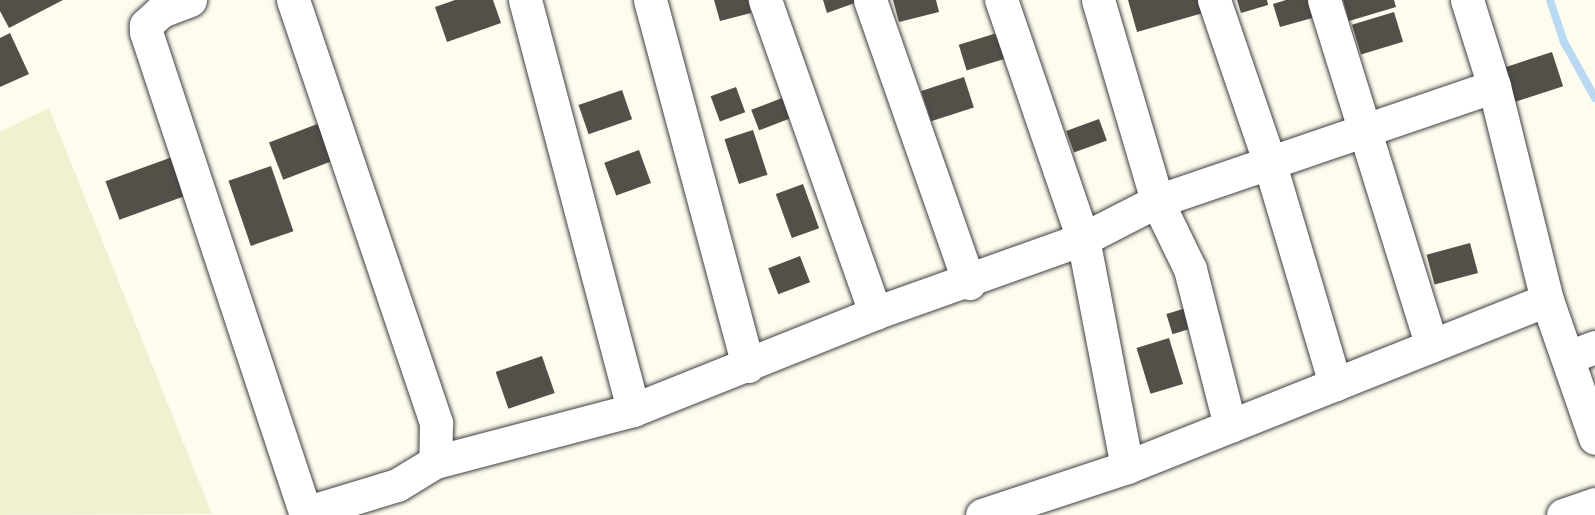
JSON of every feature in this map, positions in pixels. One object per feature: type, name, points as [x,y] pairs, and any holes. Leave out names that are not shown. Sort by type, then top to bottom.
[{"type":"street","points":[[190,0],[161,10],[146,25],[147,32],[306,514],[397,485],[435,462],[633,410],[748,366],[875,313],[969,282],[1083,239],[1156,201],[1494,86]]},
{"type":"street","points":[[293,0],[435,423],[435,462]]},
{"type":"street","points":[[525,0],[633,410]]},
{"type":"street","points":[[650,0],[748,366]]},
{"type":"street","points":[[765,0],[875,313]]},
{"type":"street","points":[[870,0],[969,282]]},
{"type":"street","points":[[1001,0],[1083,239],[1127,466]]},
{"type":"street","points":[[1098,0],[1156,201],[1190,269],[1230,426]]},
{"type":"street","points":[[1214,0],[1269,161],[1335,384]]},
{"type":"street","points":[[1324,0],[1432,346]]},
{"type":"street","points":[[1467,0],[1494,86],[1547,300],[1582,352],[1595,438]]},
{"type":"street","points":[[982,515],[1127,466],[1547,300]]},
{"type":"street","points":[[1563,515],[1595,504]]},
{"type":"green space","points":[[49,108],[212,514],[0,515],[0,132]]},
{"type":"building","points":[[0,0],[63,0],[9,28],[0,11]]},
{"type":"building","points":[[455,0],[493,0],[501,23],[447,42],[435,7]]},
{"type":"building","points":[[714,0],[748,0],[751,13],[720,21]]},
{"type":"building","points":[[823,0],[863,0],[827,13]]},
{"type":"building","points":[[893,0],[936,0],[939,12],[899,22]]},
{"type":"building","points":[[1128,0],[1199,0],[1203,13],[1137,32]]},
{"type":"building","points":[[1237,0],[1267,0],[1268,5],[1241,13]]},
{"type":"building","points":[[1286,0],[1311,0],[1316,17],[1280,27],[1273,4]]},
{"type":"building","points":[[1343,0],[1394,0],[1396,7],[1349,21]]},
{"type":"building","points":[[1394,12],[1403,42],[1361,55],[1352,25]]},
{"type":"building","points":[[10,33],[29,74],[0,87],[0,38]]},
{"type":"building","points":[[997,33],[1005,59],[967,71],[959,45]]},
{"type":"building","points":[[1552,52],[1563,86],[1516,102],[1504,67]]},
{"type":"building","points":[[964,77],[974,107],[931,121],[921,91]]},
{"type":"building","points":[[736,87],[745,112],[720,122],[711,96]]},
{"type":"building","points":[[622,90],[632,119],[589,134],[579,105]]},
{"type":"building","points":[[782,98],[790,119],[759,130],[751,110]]},
{"type":"building","points":[[1099,119],[1107,141],[1074,153],[1066,131]]},
{"type":"building","points":[[325,121],[339,158],[283,180],[269,143]]},
{"type":"building","points":[[753,130],[768,175],[739,184],[724,139]]},
{"type":"building","points":[[639,150],[651,183],[616,196],[604,163]]},
{"type":"building","points":[[175,156],[189,195],[119,220],[105,181]]},
{"type":"building","points":[[271,166],[293,231],[251,246],[228,181]]},
{"type":"building","points":[[803,184],[819,228],[792,238],[776,194]]},
{"type":"building","points":[[1470,243],[1478,273],[1435,285],[1427,255]]},
{"type":"building","points":[[800,256],[810,282],[778,294],[768,268]]},
{"type":"building","points":[[1196,305],[1202,325],[1172,334],[1166,314]]},
{"type":"building","points":[[1169,338],[1183,384],[1151,394],[1136,348]]},
{"type":"building","points":[[542,356],[555,393],[508,409],[496,372]]},
{"type":"waterway","points":[[1550,0],[1564,42],[1595,98]]}]
